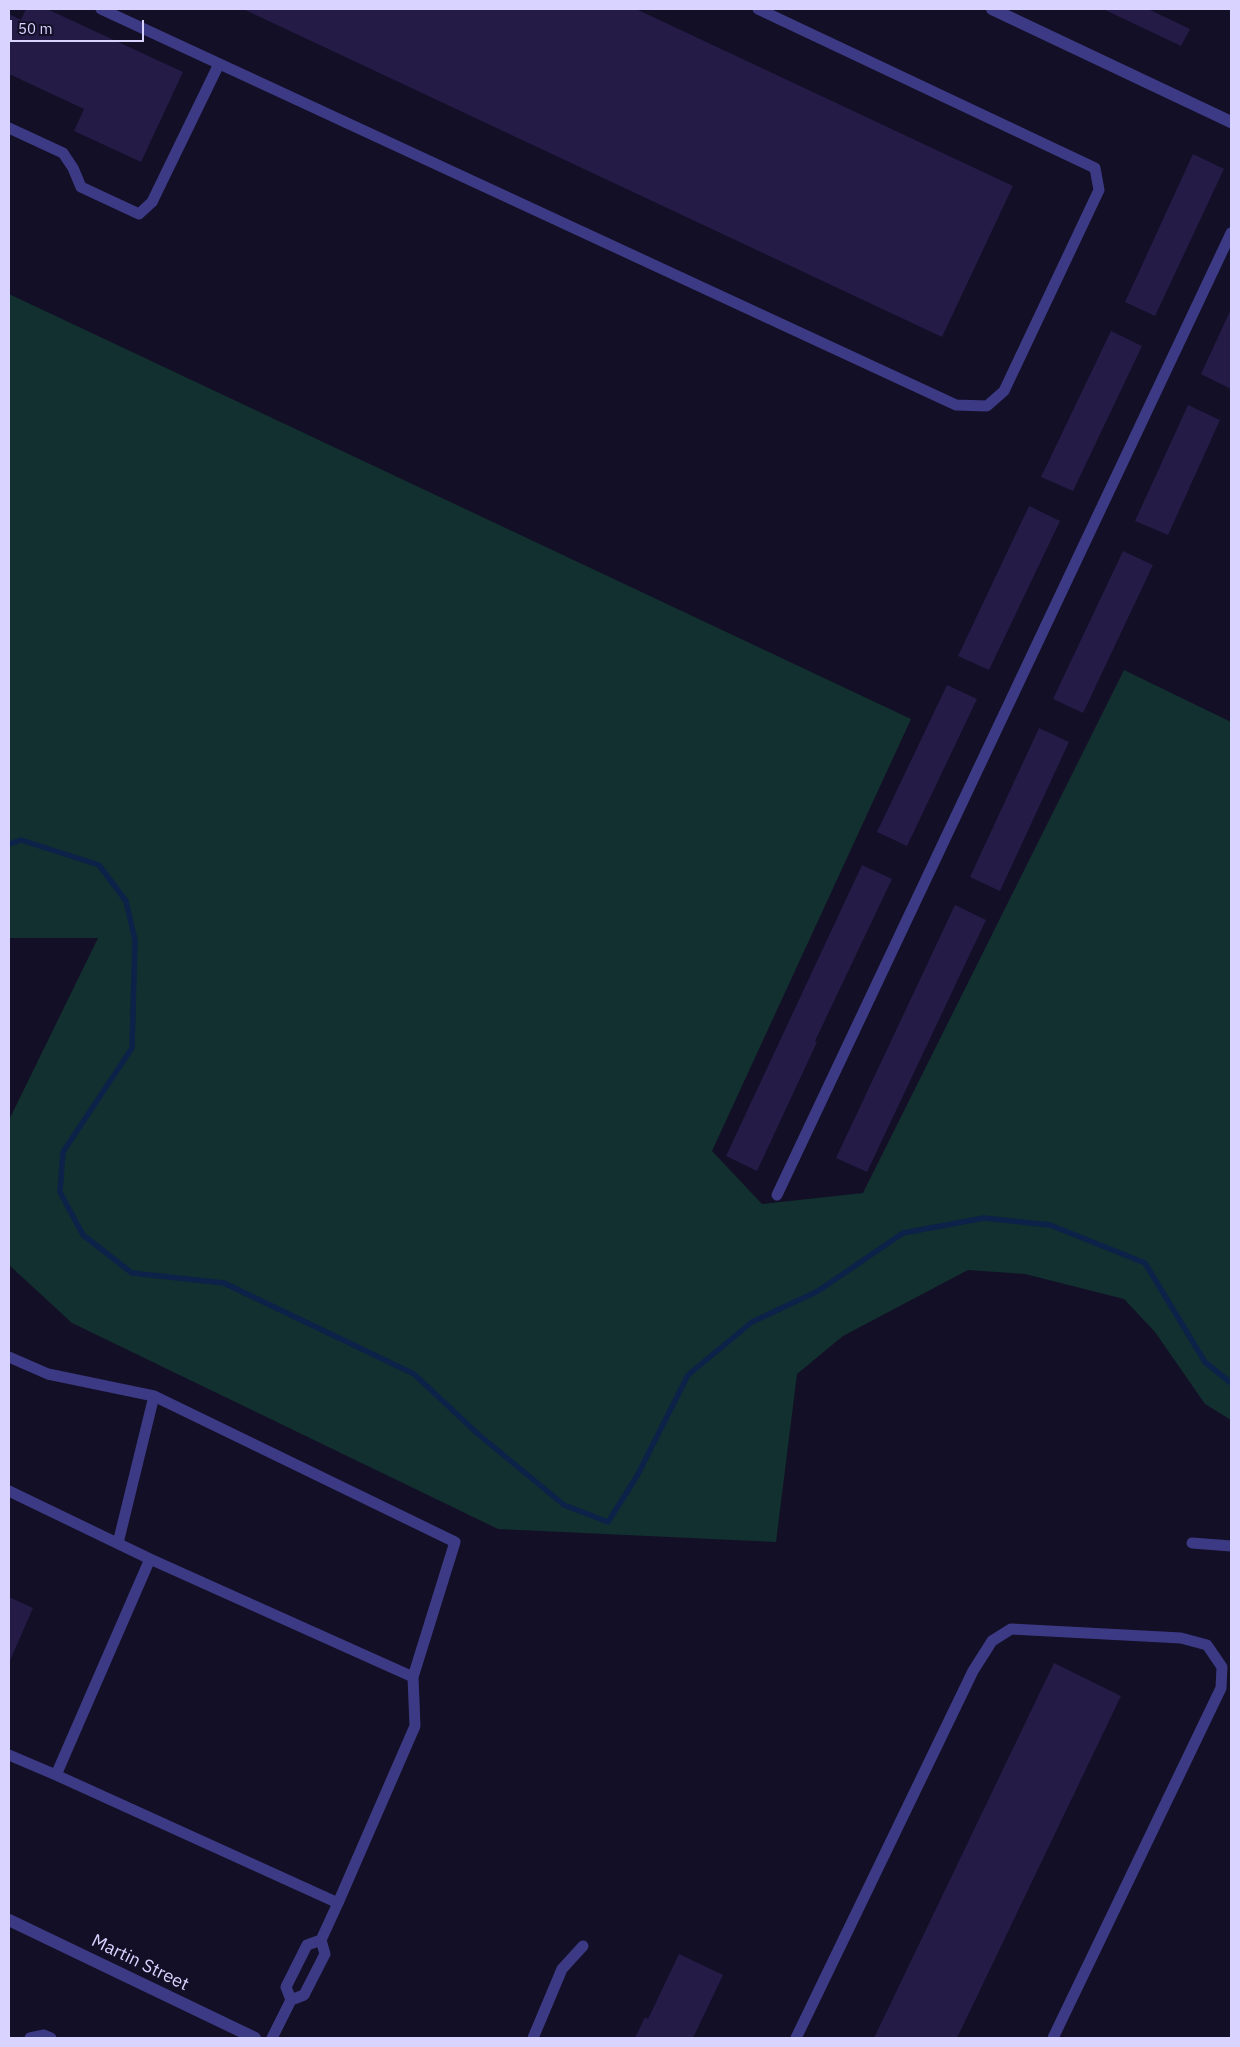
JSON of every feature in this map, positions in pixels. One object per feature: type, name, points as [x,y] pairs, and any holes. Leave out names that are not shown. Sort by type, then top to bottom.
[{"type":"street","points":[[992,9],[1231,122]]},
{"type":"street","name":"Martin Street","points":[[9,1920],[255,2038]]},
{"type":"lane","points":[[101,9],[956,405],[987,406],[1004,391],[1099,190],[1095,168],[758,9]]},
{"type":"lane","points":[[9,128],[63,153],[73,168],[81,187],[139,214],[152,202],[219,64]]},
{"type":"lane","points":[[778,1195],[1231,233]]},
{"type":"lane","points":[[9,1357],[48,1374],[154,1396],[455,1542],[413,1677],[415,1726],[321,1940],[325,1954],[304,1995],[291,2000],[272,2038]]},
{"type":"lane","points":[[118,1543],[154,1396]]},
{"type":"lane","points":[[9,1491],[150,1559],[413,1677]]},
{"type":"lane","points":[[1192,1543],[1231,1546]]},
{"type":"lane","points":[[56,1775],[150,1559]]},
{"type":"lane","points":[[796,2038],[973,1670],[992,1641],[1011,1629],[1181,1638],[1207,1645],[1222,1667],[1221,1688],[1053,2038]]},
{"type":"lane","points":[[9,1755],[338,1903]]},
{"type":"lane","points":[[291,2000],[286,1987],[307,1944],[321,1940]]},
{"type":"lane","points":[[534,2038],[562,1969],[583,1946]]},
{"type":"lane","points":[[30,2038],[44,2035],[51,2038]]},
{"type":"green space","points":[[9,294],[911,719],[712,1151],[762,1204],[863,1193],[1124,670],[1231,722],[1231,1420],[1205,1404],[1155,1332],[1124,1299],[1025,1274],[968,1270],[843,1336],[797,1374],[776,1542],[498,1529],[72,1323],[9,1265],[9,1120],[98,938],[9,938]]},
{"type":"building","points":[[26,9],[47,9],[183,72],[141,162],[74,131],[84,109],[9,74],[9,14],[21,20]]},
{"type":"building","points":[[243,9],[636,9],[1013,186],[942,337]]},
{"type":"building","points":[[1103,9],[1148,9],[1190,29],[1181,46]]},
{"type":"building","points":[[1193,154],[1224,169],[1155,316],[1125,302]]},
{"type":"building","points":[[1231,309],[1231,389],[1201,374]]},
{"type":"building","points":[[1111,331],[1142,346],[1073,491],[1041,477]]},
{"type":"building","points":[[1188,405],[1220,420],[1168,535],[1135,521]]},
{"type":"building","points":[[1029,506],[1060,521],[989,670],[958,656]]},
{"type":"building","points":[[1123,551],[1153,565],[1083,713],[1053,699]]},
{"type":"building","points":[[947,685],[977,699],[907,846],[877,832]]},
{"type":"building","points":[[1039,728],[1069,742],[1000,891],[970,877]]},
{"type":"building","points":[[862,865],[892,879],[815,1041],[817,1042],[757,1171],[726,1156]]},
{"type":"building","points":[[955,905],[986,920],[867,1172],[836,1158]]},
{"type":"building","points":[[9,1597],[33,1608],[9,1663]]},
{"type":"building","points":[[1054,1663],[1121,1696],[957,2038],[874,2038]]},
{"type":"building","points":[[679,1954],[723,1975],[693,2038],[635,2038],[645,2017],[648,2019]]},
{"type":"waterway","points":[[9,844],[21,840],[99,865],[126,901],[135,940],[132,1048],[63,1152],[60,1192],[83,1235],[132,1273],[224,1283],[414,1374],[478,1434],[564,1505],[608,1522],[637,1476],[688,1375],[752,1322],[818,1291],[903,1233],[984,1218],[1050,1225],[1145,1263],[1205,1362],[1231,1383]]}]
